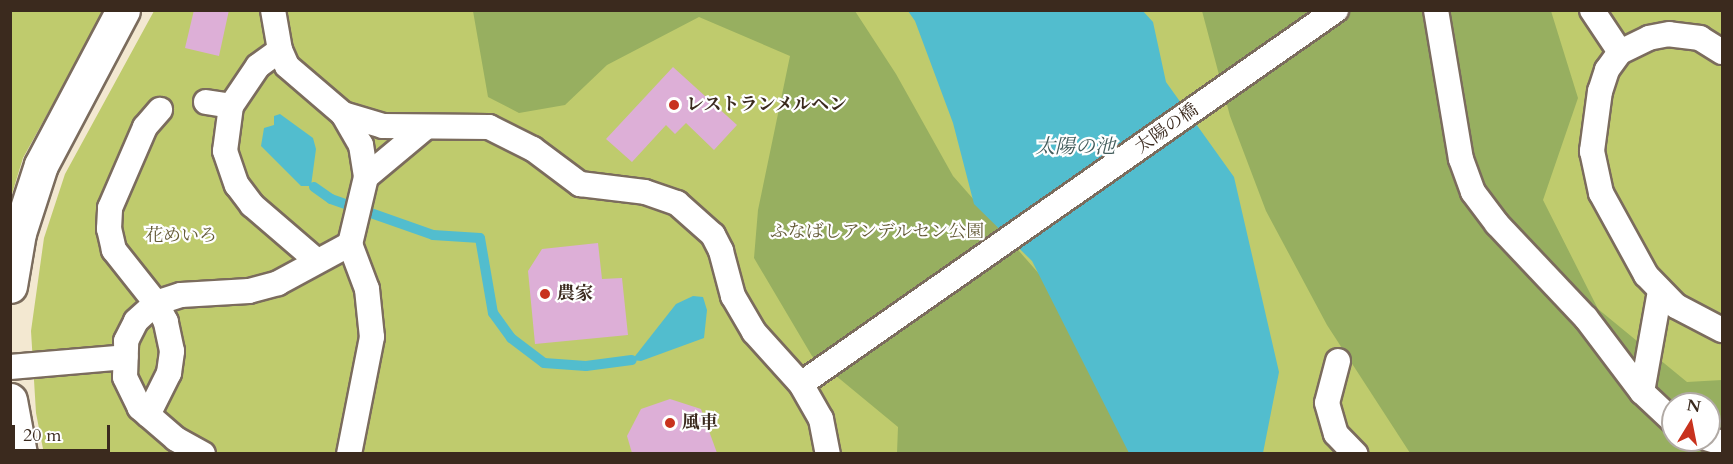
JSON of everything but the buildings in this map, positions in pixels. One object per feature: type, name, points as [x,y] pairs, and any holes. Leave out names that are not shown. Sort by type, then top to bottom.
[{"type":"street","points":[[10,286],[19,233],[41,165],[123,10]]},
{"type":"street","points":[[273,10],[280,50],[287,66],[344,114],[361,145],[366,177],[350,244],[367,289],[372,338],[349,453]]},
{"type":"street","name":"太陽の橋","points":[[801,384],[1336,10]]},
{"type":"street","points":[[1436,10],[1461,159],[1473,192],[1497,224],[1586,318],[1642,393],[1661,410]]},
{"type":"street","points":[[1592,10],[1620,52]]},
{"type":"street","points":[[1722,52],[1700,38],[1669,34],[1649,38],[1620,52],[1607,70],[1600,91],[1592,151],[1601,193],[1618,229],[1646,275],[1676,306],[1722,330]]},
{"type":"street","points":[[280,50],[258,66],[231,106],[225,151],[237,185],[252,205],[316,260]]},
{"type":"street","points":[[206,102],[231,106]]},
{"type":"street","points":[[148,415],[169,373],[172,351],[166,322],[156,303],[114,250],[109,229],[110,208],[145,127],[160,110]]},
{"type":"street","points":[[344,114],[383,126],[489,128],[533,148],[580,184],[645,192],[677,204],[713,235],[721,251],[732,296],[748,323],[801,384],[821,419],[828,453]]},
{"type":"street","points":[[366,177],[426,127]]},
{"type":"street","points":[[203,453],[176,439],[140,408],[125,377],[126,341],[136,321],[156,303],[181,295],[249,291],[278,283],[316,260],[350,244]]},
{"type":"street","points":[[1642,393],[1660,291]]},
{"type":"street","points":[[10,367],[126,357]]},
{"type":"street","points":[[1338,361],[1331,380],[1329,411],[1336,434],[1355,453]]},
{"type":"street","points":[[10,400],[20,453]]},
{"type":"green space","points":[[11,11],[104,11],[23,158],[11,197]]},
{"type":"green space","name":"ふなばしアンデルセン公園","points":[[154,11],[1722,11],[1722,453],[44,454],[36,413],[31,331],[44,238],[65,174]]},
{"type":"green space","points":[[473,11],[855,11],[896,74],[953,176],[1048,284],[1153,453],[897,453],[898,427],[812,356],[754,258],[758,210],[790,56],[699,17],[607,65],[565,105],[519,113],[488,97]]},
{"type":"green space","points":[[1202,11],[1551,11],[1578,98],[1543,200],[1598,309],[1687,382],[1722,380],[1722,453],[1410,453],[1327,325],[1266,211],[1230,116]]},
{"type":"water","name":"太陽の池","points":[[1142,10],[1153,22],[1166,82],[1234,177],[1279,372],[1263,453],[1129,453],[1032,261],[974,204],[953,123],[915,21],[908,11]]},
{"type":"water","points":[[280,114],[313,138],[316,149],[311,186],[301,186],[261,146],[264,128],[274,125],[274,116]]},
{"type":"water","points":[[693,296],[703,297],[707,310],[704,338],[641,361],[632,360],[676,304]]},
{"type":"waterway","points":[[314,187],[331,199],[433,235],[480,238],[493,313],[511,338],[544,363],[586,366],[632,360]]},
{"type":"place","name":"レストランメルヘン","points":[[674,105]]},
{"type":"place","name":"農家","points":[[545,294]]},
{"type":"place","name":"風車","points":[[670,423]]},
{"type":"park label","name":"花めいろ","points":[[181,236]]}]
